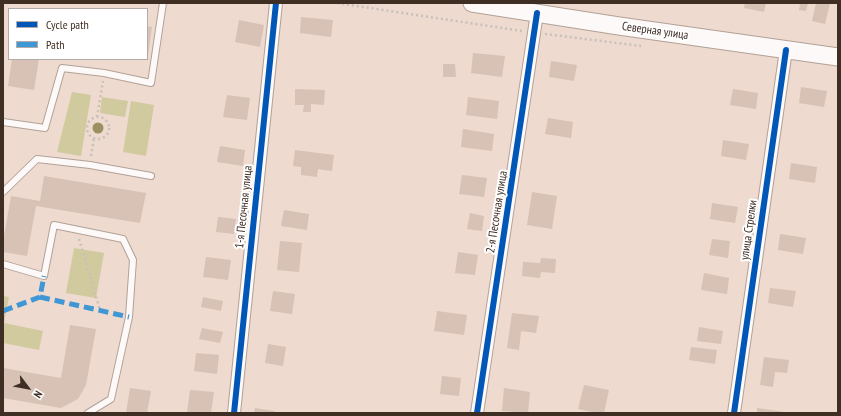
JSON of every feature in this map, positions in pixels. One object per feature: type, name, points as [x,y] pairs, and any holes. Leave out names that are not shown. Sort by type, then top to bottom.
[{"type":"main road","name":"Северная улица","points":[[472,3],[838,57]]},
{"type":"street","name":"1-я Песочная улица","points":[[234,413],[276,3]]},
{"type":"street","name":"2-я Песочная улица","points":[[477,413],[537,13]]},
{"type":"street","name":"улица Стрелки","points":[[734,413],[786,50]]},
{"type":"lane","points":[[3,122],[45,128],[62,68],[104,73],[152,83],[163,3]]},
{"type":"lane","points":[[3,192],[38,159],[90,165],[152,176]]},
{"type":"lane","points":[[3,264],[44,276],[54,225],[123,239],[133,260],[129,317],[111,398],[88,413]]},
{"type":"path","points":[[337,3],[535,33],[644,47]]},
{"type":"path","points":[[97,117],[104,73]]},
{"type":"path","points":[[97,117],[101,118],[107,123],[108,132],[103,138],[94,138],[90,136],[87,129],[89,121],[97,117]]},
{"type":"path","points":[[90,165],[94,138]]},
{"type":"path","points":[[76,229],[100,310]]},
{"type":"shaded area","points":[[72,92],[91,95],[81,156],[57,152]]},
{"type":"shaded area","points":[[102,97],[128,101],[125,117],[100,113]]},
{"type":"shaded area","points":[[131,101],[154,105],[146,156],[123,152]]},
{"type":"shaded area","points":[[74,248],[104,253],[96,298],[66,293]]},
{"type":"shaded area","points":[[3,296],[9,297],[4,323],[43,331],[39,350],[3,343]]},
{"type":"building","points":[[745,3],[766,3],[764,12],[744,8]]},
{"type":"building","points":[[800,3],[808,3],[806,11],[799,10]]},
{"type":"building","points":[[816,3],[830,3],[825,24],[812,21]]},
{"type":"building","points":[[301,17],[333,20],[331,37],[300,33]]},
{"type":"building","points":[[239,20],[264,25],[260,47],[235,42]]},
{"type":"building","points":[[148,26],[152,27],[148,55]]},
{"type":"building","points":[[473,53],[505,56],[502,77],[471,73]]},
{"type":"building","points":[[12,60],[39,60],[34,90],[8,86]]},
{"type":"building","points":[[551,61],[577,65],[574,81],[549,77]]},
{"type":"building","points":[[443,64],[455,64],[456,77],[443,77]]},
{"type":"building","points":[[801,87],[827,91],[824,107],[799,103]]},
{"type":"building","points":[[295,89],[325,90],[324,105],[311,104],[311,112],[303,112],[304,105],[295,105]]},
{"type":"building","points":[[733,89],[758,93],[756,109],[730,105]]},
{"type":"building","points":[[227,95],[250,98],[247,120],[223,117]]},
{"type":"building","points":[[468,97],[499,101],[497,119],[466,115]]},
{"type":"building","points":[[548,118],[573,122],[571,138],[545,134]]},
{"type":"building","points":[[463,129],[494,134],[492,151],[461,147]]},
{"type":"building","points":[[723,140],[749,144],[746,160],[721,156]]},
{"type":"building","points":[[220,146],[245,150],[243,166],[217,162]]},
{"type":"building","points":[[295,150],[334,155],[332,171],[318,169],[317,177],[301,175],[301,167],[293,166]]},
{"type":"building","points":[[791,163],[817,167],[815,183],[789,179]]},
{"type":"building","points":[[462,175],[487,178],[484,197],[459,194]]},
{"type":"building","points":[[44,176],[146,193],[140,223],[36,206],[27,256],[3,252],[3,242],[11,196],[40,201]]},
{"type":"building","points":[[532,192],[557,196],[552,229],[527,225]]},
{"type":"building","points":[[712,203],[738,207],[735,223],[710,219]]},
{"type":"building","points":[[284,210],[309,214],[307,230],[281,226]]},
{"type":"building","points":[[470,213],[484,216],[482,231],[467,229]]},
{"type":"building","points":[[218,217],[236,219],[234,234],[216,232]]},
{"type":"building","points":[[780,234],[806,238],[803,254],[778,250]]},
{"type":"building","points":[[712,239],[730,241],[728,258],[709,255]]},
{"type":"building","points":[[280,241],[302,243],[299,272],[277,270]]},
{"type":"building","points":[[458,252],[478,255],[475,275],[455,273]]},
{"type":"building","points":[[206,257],[231,260],[228,280],[203,277]]},
{"type":"building","points":[[541,258],[556,259],[555,273],[541,272],[540,278],[522,276],[523,262],[540,263]]},
{"type":"building","points":[[704,273],[729,278],[727,294],[701,290]]},
{"type":"building","points":[[770,288],[796,291],[793,307],[768,303]]},
{"type":"building","points":[[273,291],[295,294],[292,314],[270,311]]},
{"type":"building","points":[[203,297],[223,301],[221,311],[201,307]]},
{"type":"building","points":[[437,311],[467,315],[464,335],[434,331]]},
{"type":"building","points":[[512,313],[539,316],[536,333],[521,331],[519,350],[507,348]]},
{"type":"building","points":[[70,325],[96,329],[86,385],[78,399],[61,408],[3,398],[3,368],[61,378]]},
{"type":"building","points":[[699,327],[723,331],[721,344],[697,341]]},
{"type":"building","points":[[202,328],[223,332],[220,343],[199,339]]},
{"type":"building","points":[[268,344],[286,347],[283,366],[265,363]]},
{"type":"building","points":[[691,347],[717,350],[715,364],[689,360]]},
{"type":"building","points":[[196,353],[219,355],[217,374],[194,371]]},
{"type":"building","points":[[764,357],[789,360],[787,373],[775,372],[773,387],[760,385]]},
{"type":"building","points":[[442,376],[461,378],[459,396],[440,394]]},
{"type":"building","points":[[584,385],[609,390],[604,413],[578,409]]},
{"type":"building","points":[[130,388],[151,391],[147,413],[126,413]]},
{"type":"building","points":[[504,388],[530,392],[528,413],[502,411]]},
{"type":"building","points":[[190,390],[214,392],[211,413],[187,413]]},
{"type":"building","points":[[255,408],[275,411],[274,413],[254,413]]},
{"type":"building","points":[[757,408],[785,412],[785,413],[757,413]]},
{"type":"marked path","points":[[3,311],[40,297],[44,276]]},
{"type":"marked path","points":[[40,297],[129,317]]},
{"type":"cycle path","points":[[234,413],[276,3]]},
{"type":"cycle path","points":[[477,413],[537,13]]},
{"type":"cycle path","points":[[734,413],[786,50]]}]
